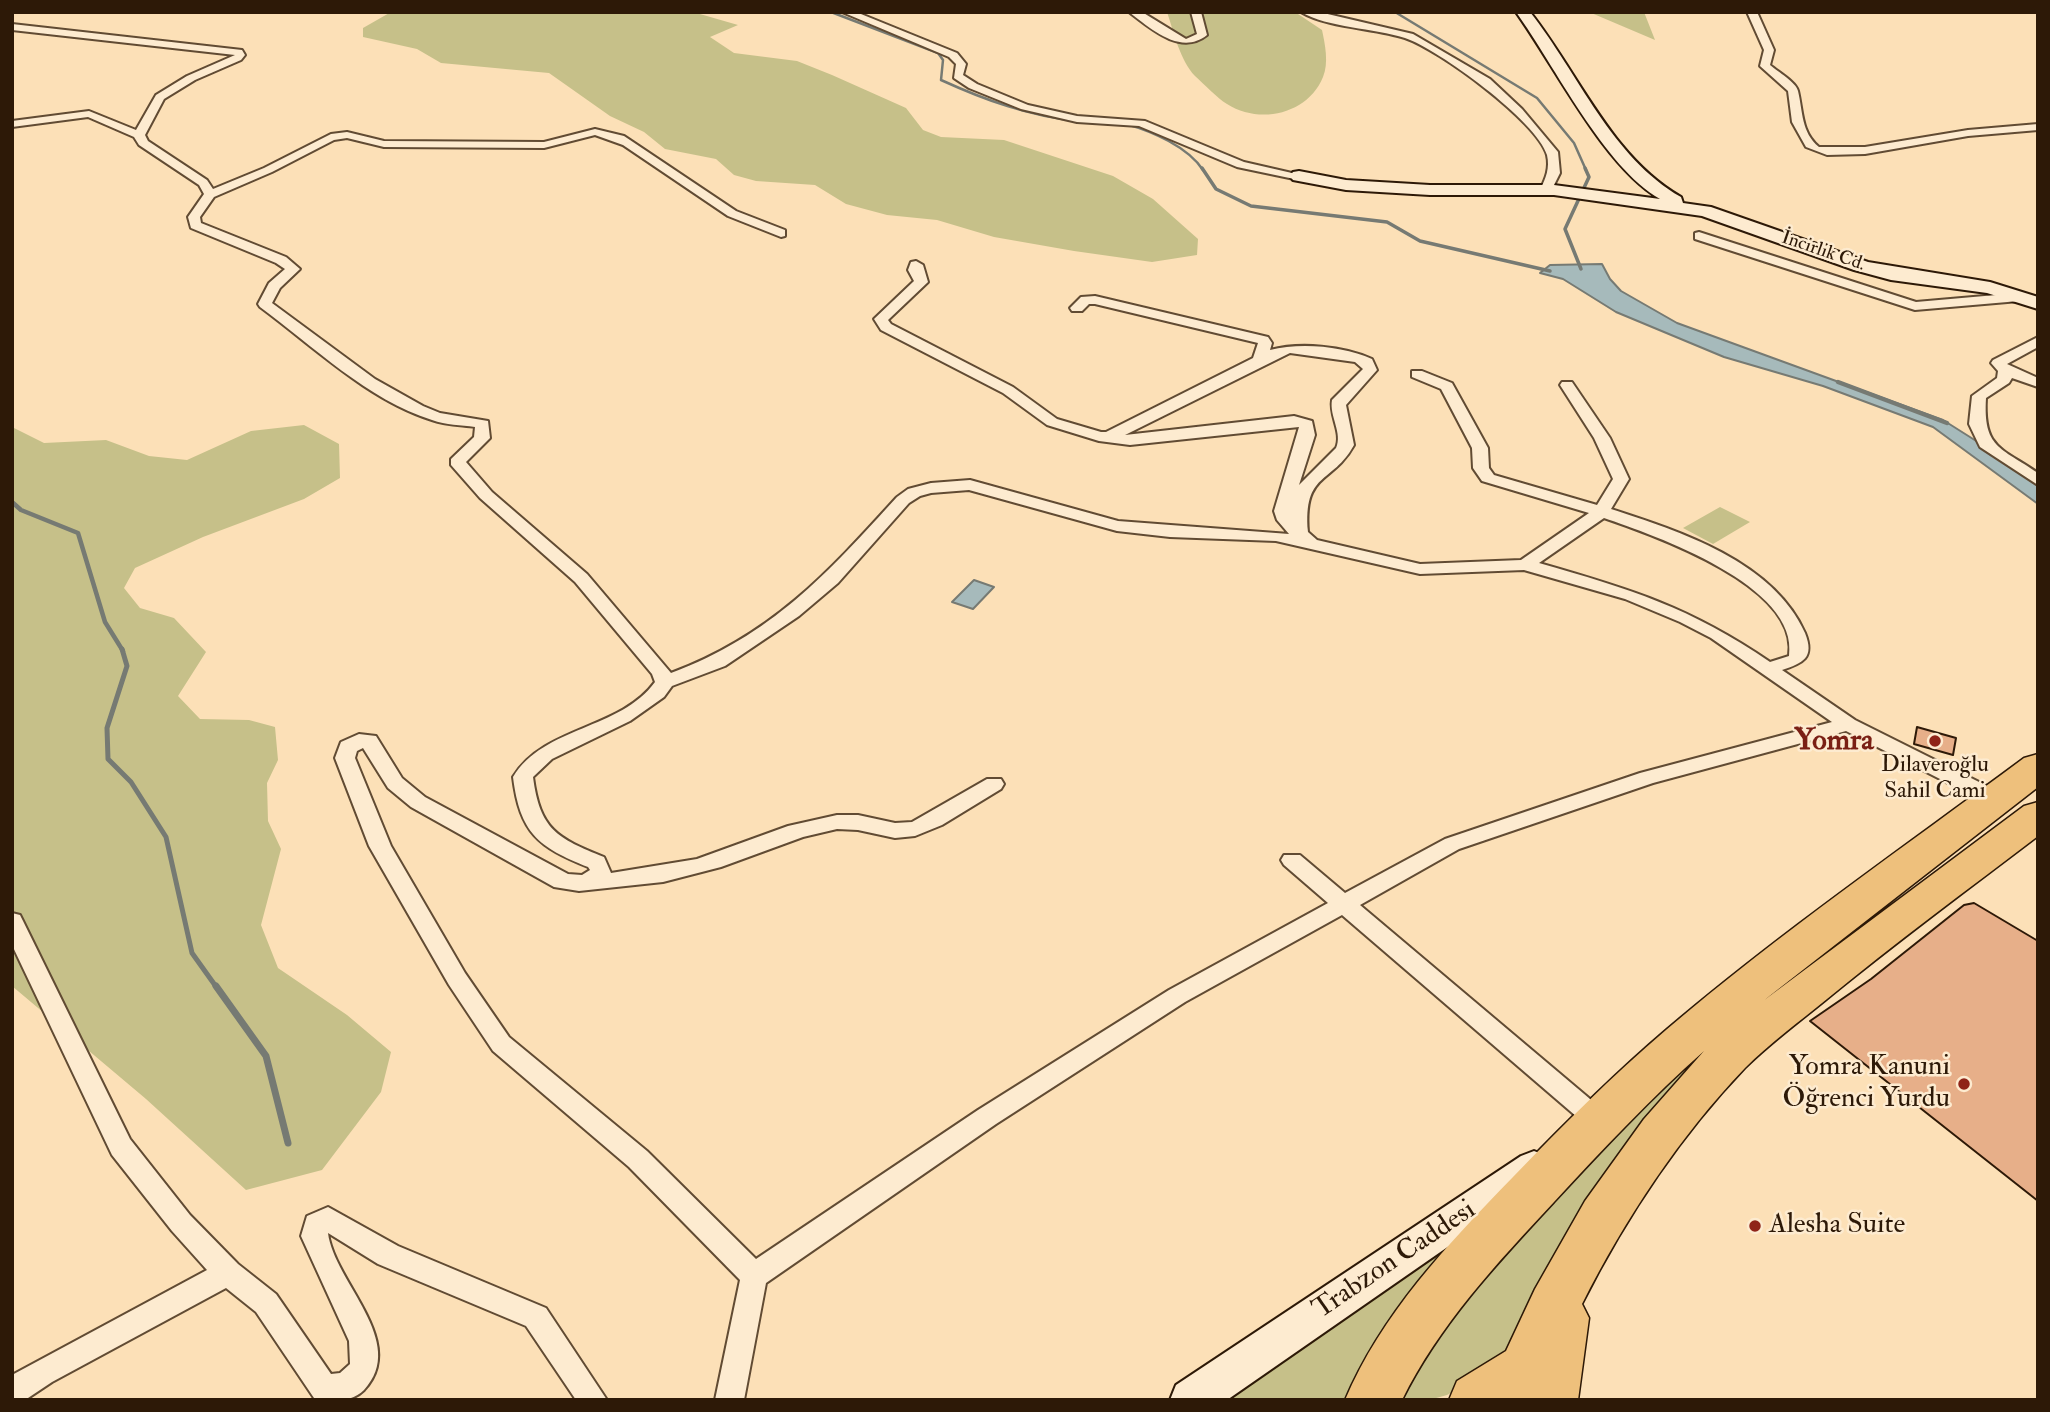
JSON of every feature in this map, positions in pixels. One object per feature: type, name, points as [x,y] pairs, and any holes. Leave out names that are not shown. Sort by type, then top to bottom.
[{"type":"highway","points":[[1373,1400],[1394,1356],[1465,1264],[1600,1122],[1702,1025],[1809,940],[2038,767]]},
{"type":"highway","points":[[1477,1400],[1529,1390],[1567,1279],[1642,1160],[1729,1055],[1859,948],[2038,816]]},
{"type":"street","points":[[847,12],[953,55],[961,64],[958,76],[1003,100],[1077,119],[1141,123],[1241,165],[1299,176]]},
{"type":"street","points":[[1134,12],[1186,42],[1202,35],[1196,12]]},
{"type":"street","points":[[1307,12],[1410,36]]},
{"type":"street","points":[[1367,12],[1486,81],[1518,111],[1552,152],[1554,173],[1550,190]]},
{"type":"street","points":[[1523,12],[1572,80],[1586,107],[1646,183],[1663,196],[1704,211]]},
{"type":"street","points":[[1752,12],[1769,50],[1765,66],[1793,90],[1793,105],[1804,135],[1809,145],[1817,150],[1844,152],[1961,134],[2038,127]]},
{"type":"street","points":[[12,27],[223,50],[240,55],[177,85],[160,97],[139,135]]},
{"type":"street","points":[[12,124],[89,114],[139,135],[143,143],[203,183],[210,194]]},
{"type":"street","points":[[665,682],[661,672],[581,578],[486,495],[457,463],[482,438],[483,424],[437,417],[370,382],[265,304],[274,286],[293,270],[281,260],[195,225],[194,217],[210,194],[268,170],[331,137],[347,135],[395,144],[480,142],[544,145],[569,142],[583,134],[597,132],[614,136],[639,149],[735,216],[757,228],[781,233]]},
{"type":"street","name":"İncirlik Cd.","points":[[1299,176],[1346,185],[1430,190],[1550,190],[1704,211],[1861,266],[1891,274],[1990,288],[2038,303]]},
{"type":"street","points":[[1699,236],[1915,306],[2019,297]]},
{"type":"street","points":[[916,265],[915,270],[921,282],[881,319],[886,327],[1008,390],[1052,422],[1130,440],[1294,421],[1307,424],[1307,435],[1282,511],[1282,518],[1306,539]]},
{"type":"street","points":[[1077,308],[1086,300],[1095,300],[1263,340],[1265,343],[1260,358]]},
{"type":"street","points":[[2038,341],[1998,363],[2005,370],[2038,383]]},
{"type":"street","points":[[1109,437],[1260,358],[1290,349],[1358,358],[1367,362],[1370,370],[1338,399],[1336,407],[1348,441],[1345,449],[1303,486],[1298,514],[1306,539]]},
{"type":"street","points":[[2005,370],[2004,380],[1979,396],[1977,424],[1985,444],[2038,480]]},
{"type":"street","points":[[1417,374],[1447,386],[1480,447],[1481,468],[1488,478],[1703,549],[1741,570],[1768,591],[1781,607],[1800,648],[1797,659],[1767,669]]},
{"type":"street","points":[[1525,565],[1600,513],[1620,478],[1602,438],[1567,385]]},
{"type":"street","points":[[593,881],[601,871],[596,862],[561,849],[541,836],[530,819],[523,777],[531,765],[545,754],[623,717],[657,693],[665,682],[718,662],[793,612],[832,579],[903,500],[914,492],[970,485],[1116,526],[1170,532],[1306,539],[1420,569],[1494,569],[1525,565],[1657,604],[1717,634],[1848,724],[1996,799]]},
{"type":"street","points":[[729,1400],[754,1276],[987,1117],[1177,996],[1452,844],[1647,778],[1848,724]]},
{"type":"street","points":[[754,1276],[639,1159],[501,1044],[457,979],[380,846],[345,758],[348,747],[359,741],[369,741],[395,783],[418,802],[458,827],[562,881],[580,885],[593,881],[625,881],[680,870],[729,856],[773,837],[831,823],[860,820],[898,832],[918,828],[994,784]]},
{"type":"street","points":[[1292,860],[1600,1122]]},
{"type":"street","points":[[12,920],[121,1147],[181,1223],[228,1273],[266,1303],[324,1388],[347,1387],[364,1369],[363,1340],[314,1236],[316,1224],[328,1219],[388,1255],[536,1317],[593,1400]]},
{"type":"street","name":"Trabzon Caddesi","points":[[1191,1400],[1600,1122]]},
{"type":"street","points":[[12,1392],[42,1372],[228,1273]]},
{"type":"shaded area","points":[[391,12],[693,12],[738,25],[710,37],[734,53],[797,61],[832,75],[906,108],[923,130],[941,137],[1004,140],[1113,176],[1153,199],[1198,239],[1197,255],[1152,262],[1074,251],[994,237],[937,220],[887,215],[846,204],[815,185],[756,181],[734,175],[716,159],[665,149],[644,132],[610,116],[549,73],[441,63],[417,49],[363,37],[363,28]]},
{"type":"shaded area","points":[[1167,12],[1295,12],[1322,30],[1325,72],[1316,90],[1295,107],[1268,114],[1240,110],[1219,98],[1190,70],[1178,46]]},
{"type":"shaded area","points":[[1589,12],[1644,12],[1655,40]]},
{"type":"shaded area","points":[[1602,264],[1621,291],[1677,323],[1943,420],[2038,480],[2038,504],[1933,427],[1823,386],[1724,357],[1616,312],[1563,279],[1540,273],[1550,265]]},
{"type":"shaded area","points":[[304,425],[339,444],[340,478],[304,499],[203,537],[135,568],[124,588],[140,608],[174,618],[206,652],[178,696],[200,719],[249,720],[275,727],[278,760],[267,783],[268,821],[281,849],[261,925],[278,968],[347,1015],[391,1052],[381,1092],[322,1170],[246,1190],[146,1099],[12,986],[12,427],[44,443],[106,440],[149,456],[187,460],[251,431]]},
{"type":"shaded area","points":[[1720,507],[1750,522],[1713,544],[1683,528]]},
{"type":"shaded area","points":[[974,580],[994,587],[973,609],[952,602]]},
{"type":"shaded area","points":[[1708,1042],[1718,1050],[1516,1358],[1447,1395],[1429,1400],[1385,1400],[1419,1350],[1621,1120]]},
{"type":"shaded area","points":[[1508,1199],[1358,1400],[1228,1400]]},
{"type":"building","name":"Dilaveroğlu Sahil Cami","points":[[1917,727],[1956,738],[1953,755],[1914,744]]},
{"type":"building","name":"Yomra Kanuni Öğrenci Yurdu","points":[[1974,903],[2038,941],[2038,1201],[1810,1021],[1871,979],[1964,905]]},
{"type":"waterway","points":[[831,12],[938,53],[943,60],[941,80],[1007,106],[1077,121]]},
{"type":"waterway","points":[[1395,12],[1537,98],[1574,143],[1586,170]]},
{"type":"waterway","points":[[1126,124],[1169,141],[1188,154],[1203,170]]},
{"type":"waterway","points":[[1202,168],[1216,189],[1251,206],[1387,222],[1420,241],[1550,271]]},
{"type":"waterway","points":[[1581,269],[1565,229],[1589,177],[1585,168]]},
{"type":"waterway","points":[[1838,382],[1947,423]]},
{"type":"waterway","points":[[12,502],[21,510],[78,533],[105,622],[122,650]]},
{"type":"waterway","points":[[122,650],[127,666],[107,728],[108,759],[131,782],[166,837],[192,953],[217,988]]},
{"type":"waterway","points":[[216,986],[266,1056],[288,1143]]},
{"type":"place","name":"Dilaveroğlu Sahil Cami","points":[[1935,741]]},
{"type":"place","name":"Yomra Kanuni Öğrenci Yurdu","points":[[1964,1084]]},
{"type":"place","name":"Alesha Suite","points":[[1755,1226]]},
{"type":"district","name":"Yomra","points":[[1834,743]]}]
